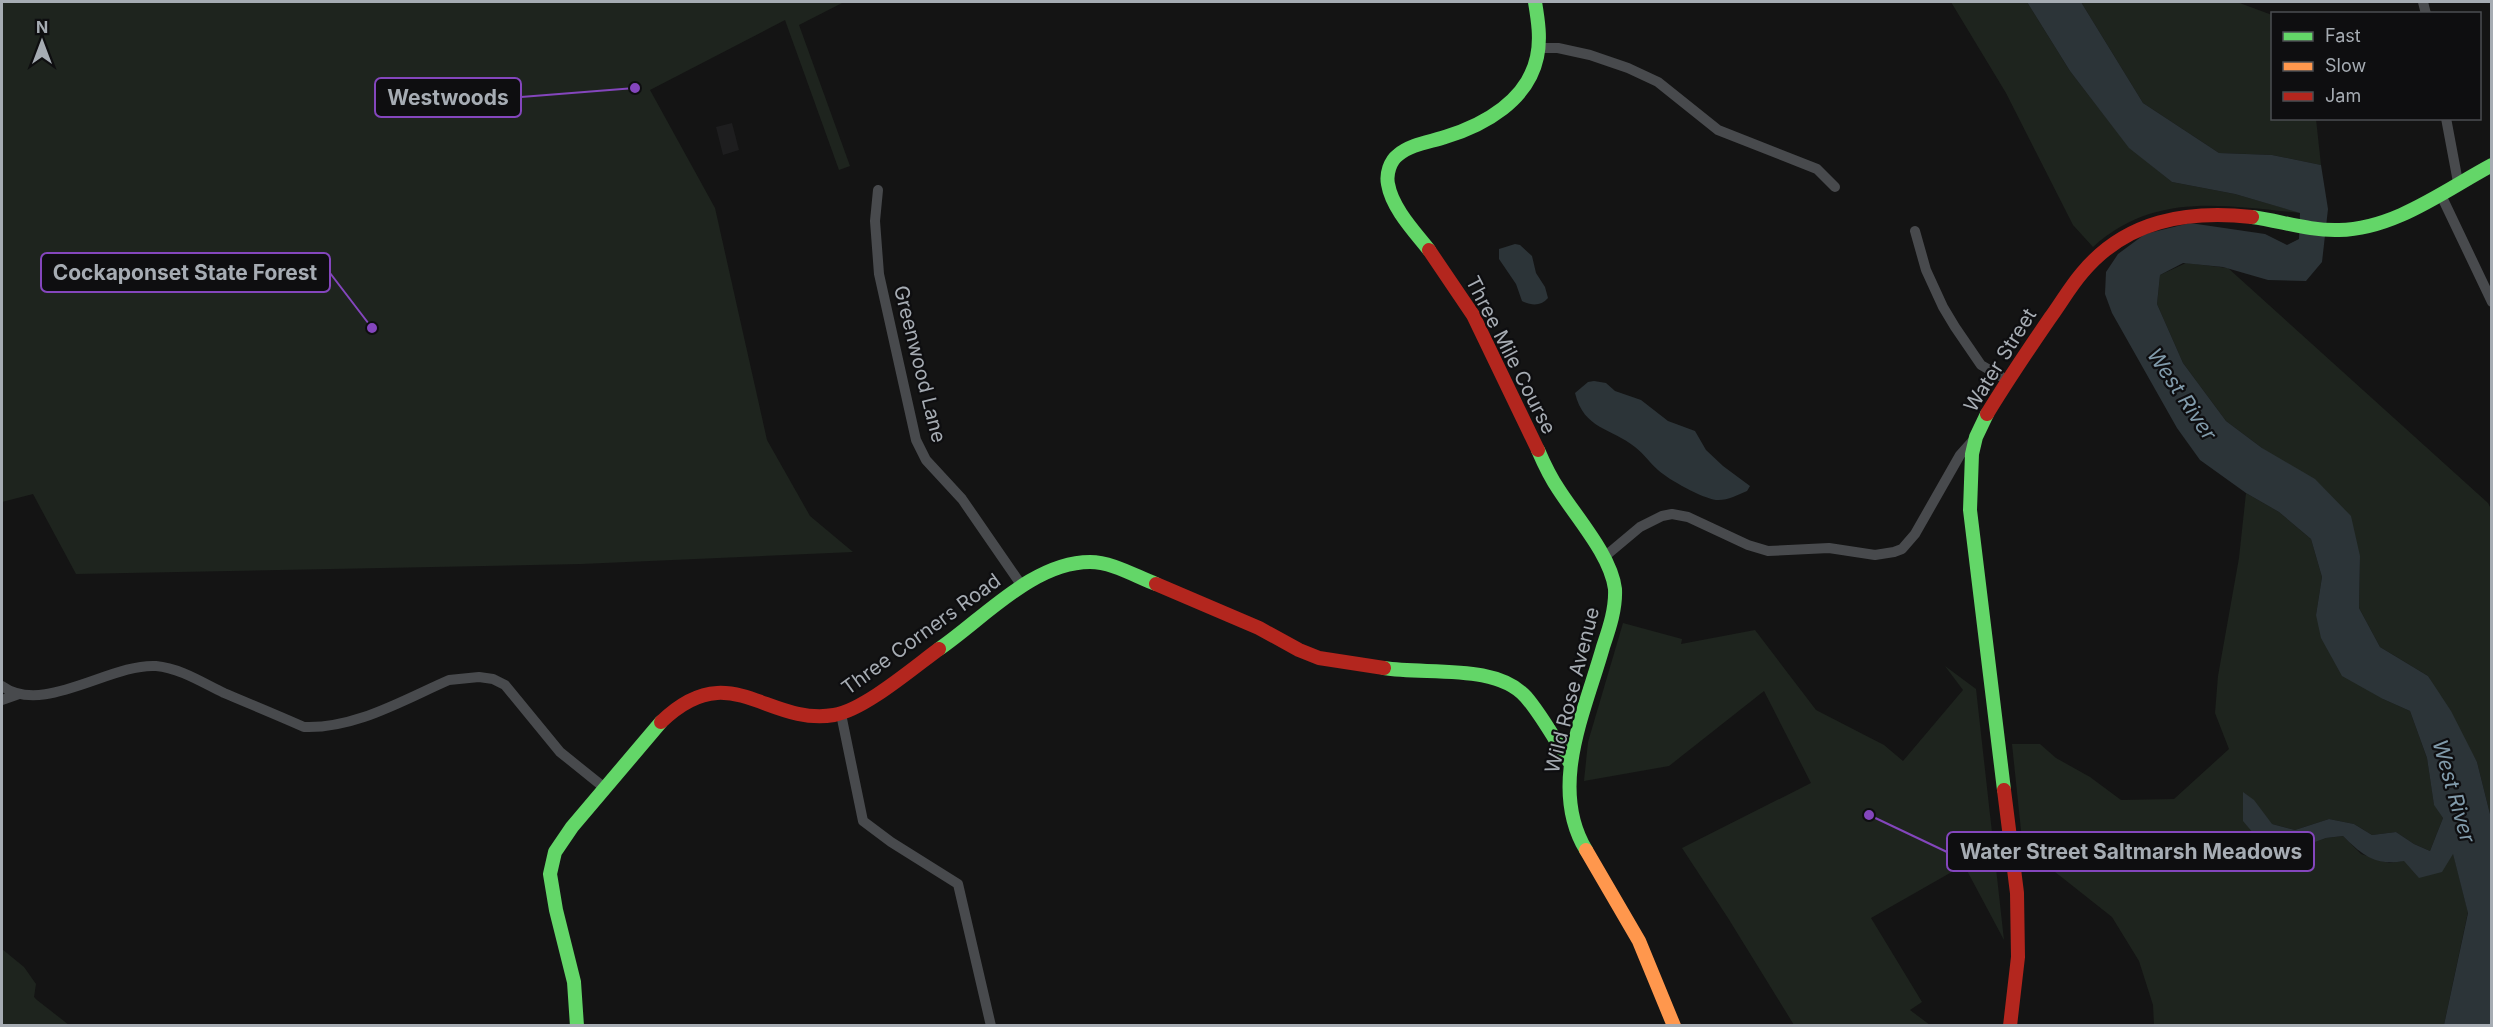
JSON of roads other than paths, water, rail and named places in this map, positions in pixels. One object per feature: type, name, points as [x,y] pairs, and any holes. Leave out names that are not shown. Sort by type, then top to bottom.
[{"type":"street","name":"Three Mile Course","points":[[1535,2],[1538,48],[1532,75],[1506,107],[1478,124],[1398,155],[1390,166],[1388,182],[1401,210],[1473,315],[1550,476],[1603,558]]},
{"type":"street","points":[[1538,48],[1557,48],[1590,55],[1628,68],[1658,82],[1718,130],[1816,169],[1834,187]]},
{"type":"street","points":[[2446,120],[2458,182]]},
{"type":"street","name":"Water Street","points":[[2010,1026],[2018,957],[2017,893],[1970,510],[1970,476],[1976,437],[2007,380],[2062,299],[2091,262],[2119,237],[2154,221],[2194,215],[2227,215],[2328,230],[2353,229],[2375,224],[2492,165]]},
{"type":"street","name":"Greenwood Lane","points":[[878,190],[875,221],[879,274],[894,333],[916,440],[926,460],[962,499],[1022,586]]},
{"type":"street","points":[[2440,193],[2492,302]]},
{"type":"street","points":[[1915,231],[1926,270],[1955,327],[1981,364],[2007,380]]},
{"type":"street","points":[[1603,558],[1641,527],[1662,516],[1672,514],[1688,517],[1748,545],[1768,551],[1829,548],[1875,555],[1894,552],[1902,549],[1915,534],[1960,455],[1976,437]]},
{"type":"street","name":"Wild Rose Avenue","points":[[1603,558],[1614,585],[1614,605],[1570,764],[1569,796],[1579,838],[1639,941],[1674,1026]]},
{"type":"street","name":"Three Corners Road","points":[[578,1026],[577,995],[551,888],[550,871],[555,852],[576,822],[667,716],[691,699],[708,693],[750,695],[801,715],[825,716],[852,710],[902,673],[954,639],[1022,586],[1042,573],[1069,564],[1103,563],[1259,628],[1319,658],[1389,669],[1483,675],[1502,680],[1518,688],[1526,697],[1570,764]]},
{"type":"street","points":[[2,700],[19,694],[65,691],[135,668],[156,666],[196,679],[304,727],[323,727],[355,721],[448,680],[465,676],[486,678],[506,685],[560,752],[606,789]]},
{"type":"street","points":[[2,686],[19,694]]},
{"type":"street","points":[[841,714],[863,821],[891,842],[958,884],[992,1026]]},
{"type":"water","name":"West River","points":[[2027,2],[2081,2],[2143,103],[2219,153],[2272,155],[2321,165],[2328,209],[2322,262],[2306,281],[2268,280],[2223,267],[2183,263],[2160,275],[2157,304],[2183,363],[2226,421],[2262,448],[2315,479],[2351,516],[2360,556],[2359,608],[2380,647],[2428,676],[2451,711],[2477,762],[2491,818],[2491,1025],[2444,1025],[2468,913],[2453,854],[2442,872],[2419,878],[2404,861],[2385,862],[2370,858],[2343,836],[2326,838],[2293,850],[2259,840],[2243,821],[2243,792],[2254,800],[2272,824],[2295,830],[2329,819],[2354,824],[2372,835],[2396,832],[2430,851],[2443,818],[2434,805],[2427,758],[2410,711],[2342,676],[2321,638],[2316,615],[2322,577],[2311,539],[2279,512],[2246,493],[2200,460],[2177,428],[2112,313],[2105,294],[2106,272],[2118,254],[2145,234],[2190,223],[2265,234],[2287,245],[2299,239],[2300,213],[2235,194],[2172,182],[2129,148],[2070,71]]},
{"type":"water","points":[[1515,244],[1520,245],[1532,256],[1536,273],[1545,287],[1548,298],[1542,303],[1529,304],[1522,301],[1516,284],[1499,259],[1499,249]]},
{"type":"water","points":[[1588,382],[1606,383],[1615,391],[1641,400],[1668,421],[1695,431],[1706,450],[1750,486],[1747,491],[1728,499],[1710,499],[1663,474],[1635,447],[1600,427],[1585,414],[1575,393]]},
{"type":"place","name":"Westwoods","points":[[635,88]]},
{"type":"place","name":"Cockaponset State Forest","points":[[372,328]]},
{"type":"place","name":"Water Street Saltmarsh Meadows","points":[[1869,815]]}]
